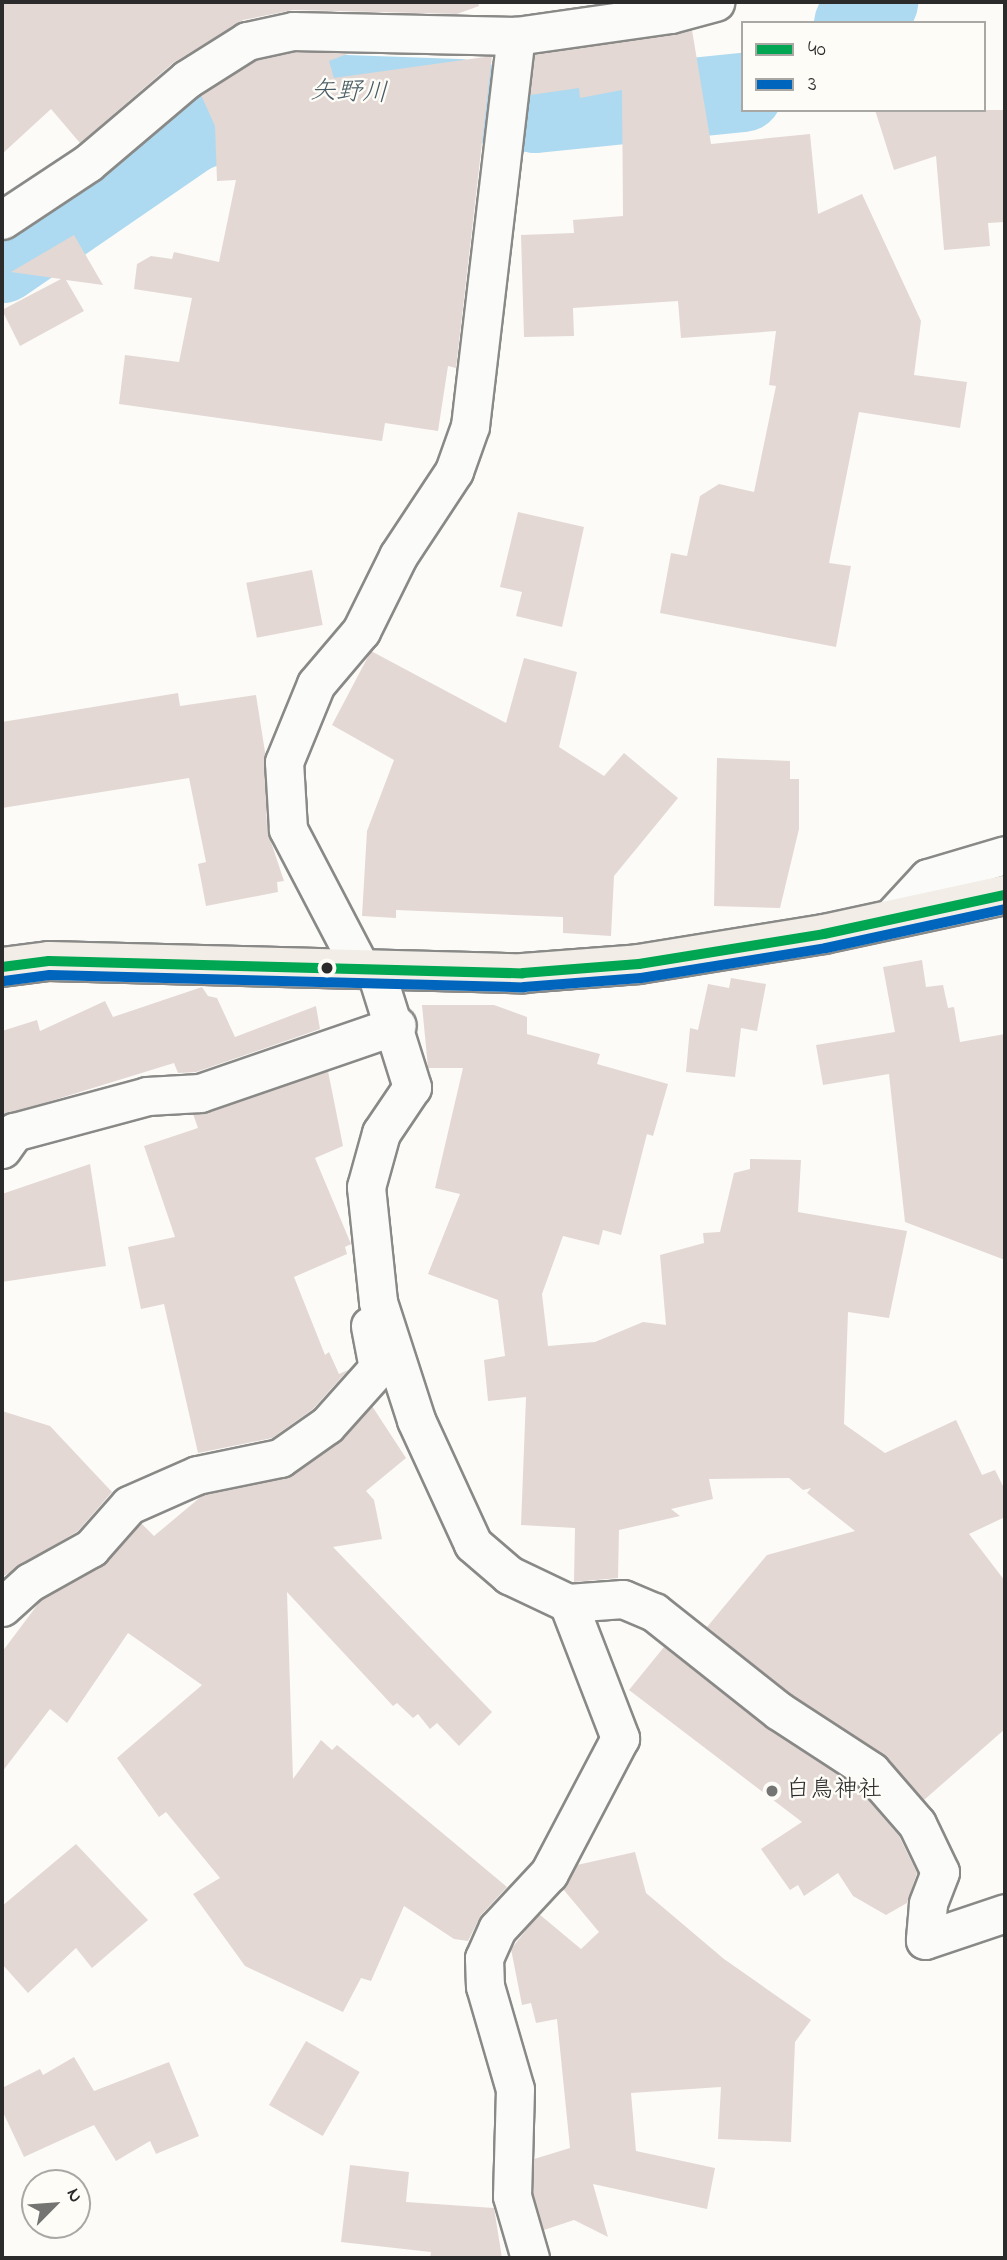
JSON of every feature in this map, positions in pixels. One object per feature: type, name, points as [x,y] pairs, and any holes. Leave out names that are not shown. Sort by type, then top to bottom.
[{"type":"main road","points":[[2,967],[50,961],[523,973],[639,964],[890,919],[1005,895]]},
{"type":"street","points":[[2,220],[88,163],[187,79],[247,41],[293,31],[516,36],[670,14],[715,2]]},
{"type":"street","points":[[516,36],[471,414],[454,471],[398,556],[361,632],[316,684],[284,762],[288,829],[368,968],[397,1025],[412,1087],[381,1133],[366,1187],[378,1302],[416,1420],[473,1544],[509,1575],[568,1603],[623,1599],[654,1612],[779,1711],[871,1771],[918,1824],[940,1872],[928,1904],[925,1940],[1005,1913]]},
{"type":"street","points":[[890,919],[928,878],[1005,855]]},
{"type":"street","points":[[2,1149],[14,1132],[147,1096],[200,1093],[397,1025]]},
{"type":"street","points":[[2,1607],[30,1582],[91,1548],[129,1505],[197,1475],[280,1458],[327,1425],[378,1368],[369,1320],[378,1302]]},
{"type":"street","points":[[530,2258],[512,2196],[514,2088],[485,1986],[484,1958],[498,1929],[548,1873],[620,1738],[568,1603]]},
{"type":"building","points":[[2,2],[478,2],[479,6],[457,14],[293,10],[243,20],[173,63],[80,143],[51,109],[2,154]]},
{"type":"building","points":[[692,30],[711,144],[810,134],[818,214],[862,194],[921,321],[914,375],[967,382],[960,428],[859,412],[829,563],[851,566],[836,647],[660,613],[671,553],[687,556],[700,496],[719,484],[754,492],[776,386],[769,385],[776,331],[681,338],[678,301],[573,308],[574,336],[524,337],[521,235],[574,233],[573,220],[623,216],[622,90],[580,98],[579,88],[530,95],[535,55]]},
{"type":"building","points":[[295,52],[350,53],[329,61],[334,78],[492,56],[456,368],[448,366],[438,431],[385,423],[382,441],[119,404],[125,355],[179,362],[192,298],[134,289],[137,264],[151,256],[172,259],[174,252],[219,262],[236,180],[217,181],[215,126],[201,95],[255,61]]},
{"type":"building","points":[[1005,110],[1005,222],[988,223],[990,246],[944,250],[936,156],[894,170],[876,112]]},
{"type":"building","points":[[74,235],[103,285],[66,280],[84,311],[20,346],[2,310],[61,279],[11,272]]},
{"type":"building","points":[[518,512],[584,527],[562,627],[516,616],[522,592],[500,587]]},
{"type":"building","points":[[312,570],[323,625],[257,638],[246,583]]},
{"type":"building","points":[[371,651],[506,723],[524,658],[577,672],[559,747],[604,776],[624,753],[678,798],[614,876],[611,936],[563,933],[563,917],[396,910],[396,918],[362,916],[367,831],[394,760],[332,725]]},
{"type":"building","points":[[178,693],[180,706],[256,695],[265,752],[267,830],[284,881],[277,882],[278,892],[206,906],[198,864],[206,862],[189,778],[2,808],[2,722]]},
{"type":"building","points":[[717,758],[790,761],[790,779],[799,779],[799,829],[780,908],[714,906]]},
{"type":"building","points":[[922,960],[926,987],[943,985],[948,1008],[954,1007],[960,1042],[1005,1034],[1005,1260],[905,1222],[889,1074],[823,1085],[816,1045],[895,1032],[883,967]]},
{"type":"building","points":[[731,978],[766,984],[757,1031],[741,1028],[735,1077],[686,1072],[690,1028],[698,1030],[708,984],[729,988]]},
{"type":"building","points":[[202,987],[208,996],[217,998],[235,1037],[316,1006],[320,1029],[196,1072],[178,1073],[174,1063],[2,1116],[2,1031],[37,1020],[40,1031],[105,1001],[113,1017]]},
{"type":"building","points":[[422,1005],[494,1005],[527,1017],[527,1034],[600,1054],[597,1064],[668,1084],[653,1136],[647,1134],[621,1235],[603,1230],[599,1245],[563,1236],[542,1294],[548,1346],[595,1342],[643,1322],[666,1325],[660,1255],[704,1243],[703,1233],[720,1232],[734,1173],[750,1169],[750,1159],[801,1160],[798,1212],[907,1231],[889,1318],[848,1312],[844,1424],[885,1453],[956,1420],[982,1475],[995,1470],[1005,1490],[1005,1517],[969,1534],[1005,1581],[1005,1729],[924,1800],[883,1754],[791,1694],[707,1627],[767,1555],[855,1531],[807,1493],[811,1488],[803,1490],[789,1478],[709,1479],[713,1499],[671,1509],[680,1516],[619,1530],[618,1578],[574,1582],[575,1528],[521,1525],[526,1397],[488,1401],[484,1360],[505,1356],[498,1300],[428,1274],[460,1194],[435,1188],[463,1068],[428,1068]]},
{"type":"building","points":[[328,1071],[343,1146],[315,1158],[351,1244],[345,1247],[347,1254],[294,1277],[325,1355],[329,1352],[339,1374],[348,1370],[313,1409],[272,1438],[198,1453],[164,1304],[141,1309],[128,1247],[175,1237],[144,1146],[198,1128],[193,1114]]},
{"type":"building","points":[[90,1164],[106,1266],[2,1282],[2,1194]]},
{"type":"building","points":[[372,1406],[406,1458],[366,1491],[374,1500],[382,1539],[333,1547],[492,1712],[459,1746],[437,1723],[430,1729],[418,1714],[413,1718],[397,1703],[393,1706],[287,1592],[293,1779],[321,1740],[332,1750],[337,1745],[507,1887],[481,1915],[468,1941],[454,1939],[404,1906],[371,1981],[361,1978],[343,2012],[245,1966],[193,1894],[220,1878],[166,1812],[159,1817],[117,1758],[202,1685],[128,1633],[67,1723],[50,1709],[2,1772],[2,1652],[41,1600],[102,1566],[141,1523],[154,1536],[203,1495],[292,1475],[339,1442]]},
{"type":"building","points":[[2,1411],[50,1426],[112,1492],[78,1531],[2,1577]]},
{"type":"building","points":[[664,1647],[766,1727],[857,1787],[899,1836],[917,1873],[907,1903],[886,1915],[853,1896],[838,1873],[804,1896],[798,1885],[790,1890],[761,1849],[802,1822],[629,1690]]},
{"type":"building","points":[[76,1844],[148,1920],[92,1968],[76,1948],[28,1993],[2,1964],[2,1906]]},
{"type":"building","points":[[635,1852],[646,1893],[724,1959],[811,2020],[795,2042],[791,2142],[718,2139],[721,2087],[631,2093],[636,2151],[715,2168],[707,2209],[593,2184],[608,2237],[574,2220],[544,2230],[533,2193],[534,2159],[570,2148],[557,2019],[536,2023],[531,2003],[522,2005],[511,1949],[539,1914],[581,1949],[599,1932],[563,1889],[577,1865]]},
{"type":"building","points":[[306,2041],[360,2072],[323,2136],[269,2105]]},
{"type":"building","points":[[74,2057],[94,2091],[169,2062],[199,2136],[156,2154],[150,2141],[116,2161],[94,2125],[24,2157],[2,2110],[2,2088],[40,2069],[43,2075]]},
{"type":"building","points":[[350,2165],[409,2172],[406,2202],[494,2208],[502,2258],[430,2258],[431,2252],[341,2242]]},
{"type":"waterway","name":"矢野川","points":[[855,21],[878,2]]},
{"type":"waterway","name":"矢野川","points":[[2,263],[191,133],[288,92],[458,98],[535,113],[741,92]]},
{"type":"transit line","name":"40","points":[[2,967],[49,961],[523,973],[639,964],[824,934],[1005,895]]},
{"type":"transit line","name":"3","points":[[4,981],[50,975],[524,987],[641,978],[826,948],[1005,909]]},
{"type":"place","name":"白鳥神社","points":[[772,1791]]}]
